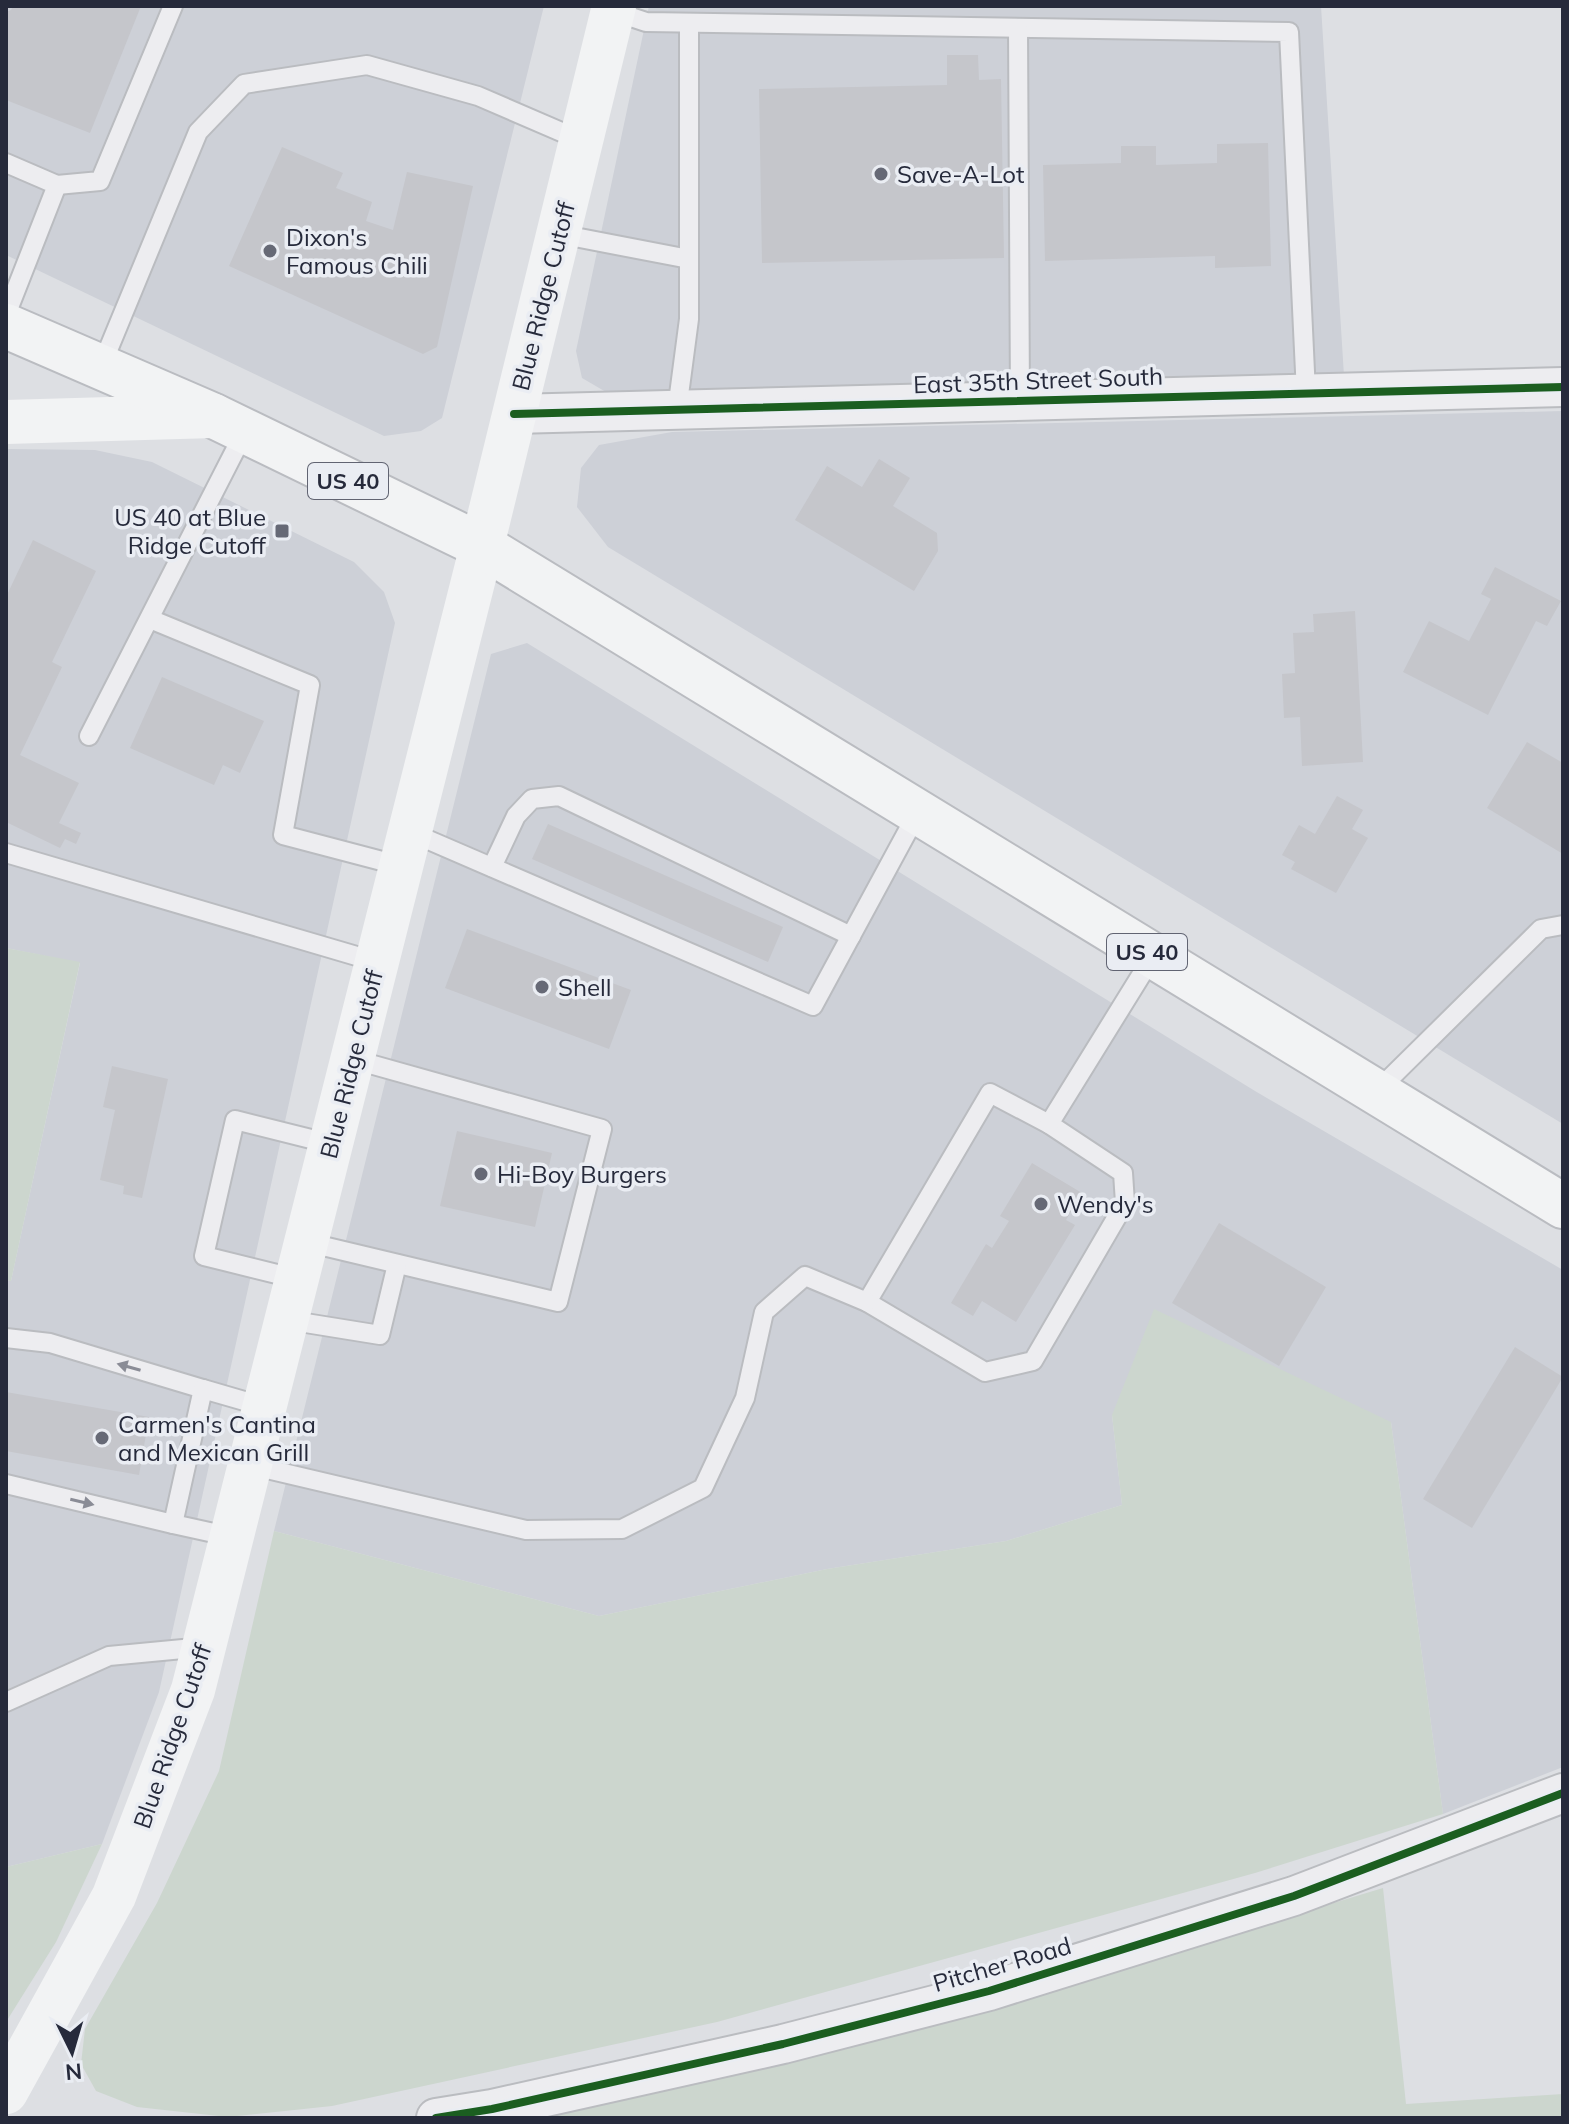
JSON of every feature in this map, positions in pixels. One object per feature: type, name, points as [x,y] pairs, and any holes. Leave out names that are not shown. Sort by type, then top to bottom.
[{"type":"main road","name":"Blue Ridge Cutoff","points":[[6,2092],[114,1896],[193,1690],[482,546],[613,9]]},
{"type":"main road","name":"US 40","points":[[6,326],[229,424],[482,546],[1563,1206]]},
{"type":"main road","points":[[6,422],[229,424]]},
{"type":"street","name":"East 35th Street South","points":[[514,414],[1563,387]]},
{"type":"street","name":"Pitcher Road","points":[[436,2118],[492,2109],[783,2044],[989,1991],[1294,1896],[1563,1793]]},
{"type":"lane","points":[[6,163],[57,185],[100,181],[173,6]]},
{"type":"lane","points":[[613,9],[646,22],[1289,32],[1306,393]]},
{"type":"lane","points":[[677,410],[689,319],[689,23]]},
{"type":"lane","points":[[1018,28],[1020,401]]},
{"type":"lane","points":[[101,367],[198,132],[244,84],[367,65],[478,96],[580,140]]},
{"type":"lane","points":[[6,315],[57,185]]},
{"type":"lane","points":[[559,234],[689,259]]},
{"type":"lane","points":[[89,736],[150,619],[229,424]]},
{"type":"lane","points":[[150,619],[310,685],[283,835],[405,849],[492,867],[813,1006],[918,812]]},
{"type":"lane","points":[[492,867],[516,816],[532,799],[559,796],[851,936]]},
{"type":"lane","points":[[6,853],[377,962]]},
{"type":"lane","points":[[1376,1092],[1541,929],[1563,925]]},
{"type":"lane","points":[[1049,1124],[1153,956]]},
{"type":"lane","points":[[331,1144],[235,1120],[204,1256],[397,1264],[558,1302],[602,1129],[352,1059]]},
{"type":"lane","points":[[250,1465],[526,1530],[622,1529],[703,1488],[745,1398],[764,1312],[805,1276],[867,1302],[985,1372],[1033,1361],[1125,1203],[1123,1173],[1049,1124],[990,1093],[867,1302]]},
{"type":"lane","points":[[287,1320],[380,1335],[397,1264]]},
{"type":"lane","points":[[6,1338],[50,1343],[265,1407]]},
{"type":"lane","points":[[173,1524],[203,1389]]},
{"type":"lane","points":[[6,1484],[232,1537]]},
{"type":"lane","points":[[6,1702],[109,1656],[204,1647]]},
{"type":"shaded area","points":[[6,6],[544,6],[442,418],[421,431],[384,436],[6,255]]},
{"type":"shaded area","points":[[649,6],[1321,6],[1344,376],[606,392],[582,378],[576,351]]},
{"type":"shaded area","points":[[1563,411],[1563,1124],[608,547],[577,507],[581,468],[599,445],[672,432]]},
{"type":"shaded area","points":[[6,449],[95,450],[152,462],[354,562],[384,592],[395,623],[159,1692],[102,1844],[6,1867],[6,1280],[11,1281],[80,963],[6,948]]},
{"type":"shaded area","points":[[527,643],[1255,1091],[1563,1270],[1563,1767],[1443,1814],[1391,1422],[1112,1415],[1122,1505],[1006,1541],[827,1569],[599,1616],[274,1531],[491,654]]},
{"type":"shaded area","points":[[6,948],[80,962],[11,1281],[6,1280]]},
{"type":"shaded area","points":[[1154,1309],[1391,1422],[1443,1814],[1255,1873],[717,2022],[332,2106],[228,2117],[137,2107],[96,2091],[81,2064],[85,2029],[157,1903],[219,1771],[274,1531],[599,1616],[827,1569],[1006,1541],[1122,1505],[1112,1415]]},
{"type":"shaded area","points":[[102,1844],[56,1942],[6,2022],[6,1867]]},
{"type":"shaded area","points":[[1383,1888],[1406,2104],[1563,2094],[1563,2118],[482,2118],[897,2035]]},
{"type":"building","points":[[13,6],[141,6],[90,133],[6,100],[6,12]]},
{"type":"building","name":"Save-A-Lot","points":[[947,55],[978,55],[979,80],[1001,79],[1004,258],[762,263],[759,89],[947,85]]},
{"type":"building","points":[[1268,143],[1271,266],[1215,268],[1215,256],[1045,261],[1043,165],[1121,163],[1121,146],[1156,146],[1156,165],[1217,163],[1217,144]]},
{"type":"building","points":[[282,147],[343,173],[336,188],[372,202],[366,221],[393,230],[407,172],[473,186],[437,347],[423,354],[229,266]]},
{"type":"building","points":[[879,459],[910,478],[893,506],[937,533],[938,551],[914,591],[795,520],[827,466],[862,487]]},
{"type":"building","points":[[33,540],[96,571],[52,662],[62,667],[20,755],[79,783],[59,823],[81,833],[76,844],[65,839],[60,848],[6,822],[6,597]]},
{"type":"building","points":[[1495,567],[1561,601],[1547,626],[1536,621],[1488,715],[1403,672],[1429,621],[1469,641],[1491,599],[1481,594]]},
{"type":"building","points":[[1355,611],[1363,762],[1302,766],[1300,717],[1284,718],[1282,674],[1295,673],[1293,633],[1314,632],[1313,614]]},
{"type":"building","points":[[162,677],[264,721],[240,773],[223,765],[214,785],[130,748]]},
{"type":"building","points":[[1527,742],[1563,763],[1563,854],[1487,808]]},
{"type":"building","points":[[1337,796],[1363,810],[1352,829],[1368,838],[1336,893],[1291,869],[1295,862],[1282,855],[1299,825],[1315,834]]},
{"type":"building","points":[[548,824],[783,927],[768,962],[532,859]]},
{"type":"building","points":[[467,929],[631,990],[609,1049],[445,988]]},
{"type":"building","points":[[112,1066],[168,1079],[142,1198],[123,1194],[124,1186],[100,1180],[115,1110],[103,1107]]},
{"type":"building","points":[[457,1131],[552,1153],[535,1227],[440,1206]]},
{"type":"building","points":[[1032,1163],[1082,1193],[1066,1220],[1075,1225],[1016,1322],[982,1301],[973,1316],[951,1303],[986,1244],[992,1248],[1009,1221],[1000,1216]]},
{"type":"building","points":[[1219,1223],[1326,1287],[1279,1366],[1172,1303]]},
{"type":"building","points":[[1515,1347],[1563,1377],[1472,1528],[1423,1499]]},
{"type":"building","points":[[6,1392],[149,1417],[139,1475],[6,1451]]},
{"type":"cycle path","points":[[514,414],[1563,387]]},
{"type":"cycle path","points":[[436,2118],[492,2109],[783,2044],[989,1991],[1294,1896],[1563,1793]]},
{"type":"place","name":"Save-A-Lot","points":[[881,174]]},
{"type":"place","name":"Dixon's Famous Chili","points":[[270,251]]},
{"type":"place","name":"US 40 at Blue Ridge Cutoff","points":[[282,531]]},
{"type":"place","name":"Shell","points":[[542,987]]},
{"type":"place","name":"Hi-Boy Burgers","points":[[481,1174]]},
{"type":"place","name":"Wendy's","points":[[1041,1204]]},
{"type":"place","name":"Carmen's Cantina and Mexican Grill","points":[[102,1438]]}]
